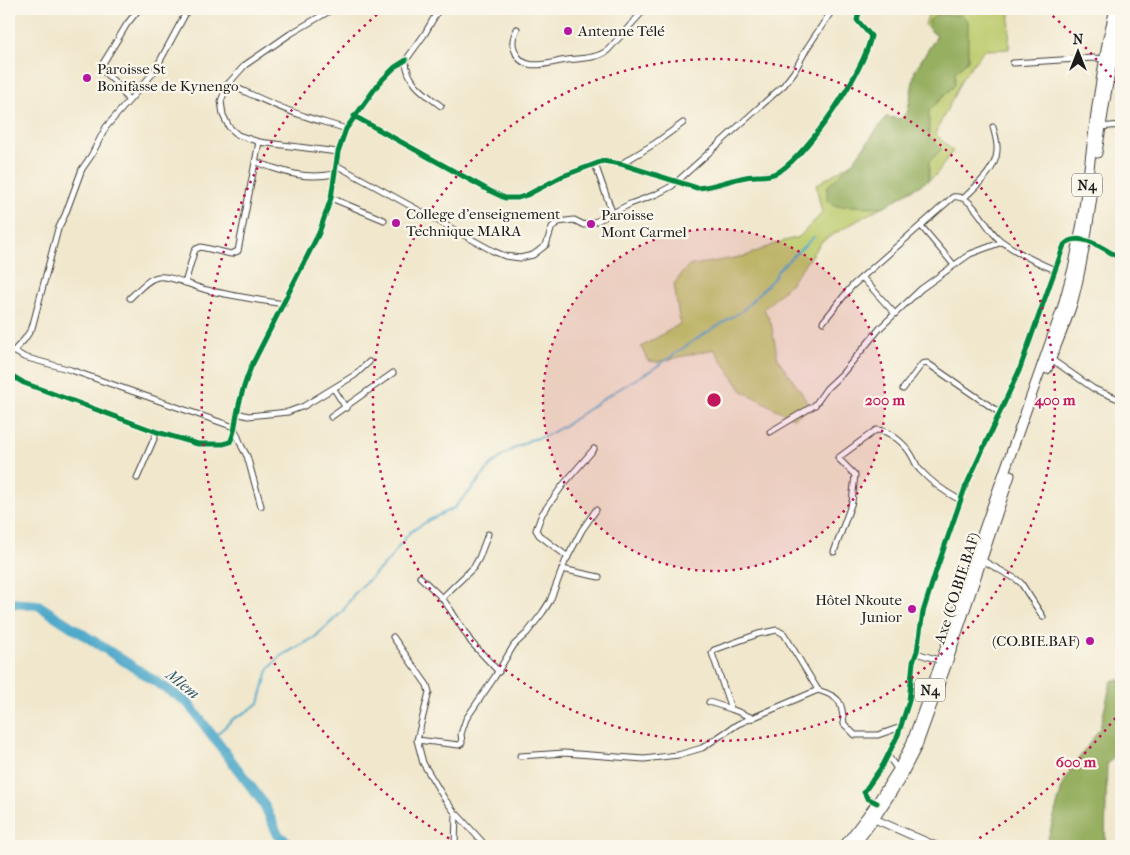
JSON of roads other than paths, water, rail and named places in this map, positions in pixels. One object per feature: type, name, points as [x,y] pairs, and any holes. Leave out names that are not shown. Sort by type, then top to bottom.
[{"type":"highway","name":"N4","points":[[1048,358],[1058,332],[1082,240],[1115,9]]},
{"type":"highway","name":"N4","points":[[1108,59],[1121,15]]},
{"type":"highway","name":"Axe (CO.BIE.BAF)","points":[[871,818],[911,758],[992,516],[1048,358]]},
{"type":"highway","name":"Axe (CO.BIE.BAF)","points":[[871,818],[877,803],[898,770],[911,744],[944,662]]},
{"type":"highway","name":"N4","points":[[844,846],[871,818]]},
{"type":"highway","name":"N4","points":[[854,846],[871,818]]},
{"type":"street","points":[[128,100],[118,85],[103,71],[102,65],[126,24],[139,9]]},
{"type":"street","points":[[9,356],[32,328],[58,229],[82,169],[91,156],[106,126],[154,72],[188,9]]},
{"type":"street","points":[[333,9],[245,65],[228,84],[222,101],[223,115],[229,126],[238,135],[259,142],[338,152]]},
{"type":"street","points":[[9,374],[24,383],[157,432],[198,444],[230,442],[233,437],[237,413],[260,348],[319,233],[331,198],[338,152],[346,129],[368,97],[388,74],[406,60],[424,36],[439,9]]},
{"type":"street","points":[[517,29],[513,36],[512,46],[519,59],[525,64],[539,65],[591,57],[603,54],[608,50],[644,9]]},
{"type":"street","points":[[336,166],[467,238],[505,256],[520,258],[533,255],[546,245],[555,224],[574,220],[584,225],[667,190],[784,85],[833,9]]},
{"type":"street","points":[[354,116],[505,198],[518,198],[528,195],[563,176],[603,161],[621,164],[697,188],[710,187],[747,177],[766,176],[779,172],[790,163],[835,108],[855,76],[871,36],[857,20],[860,9]]},
{"type":"street","points":[[1013,62],[1108,59],[1121,51]]},
{"type":"street","points":[[406,60],[407,73],[411,80],[441,106]]},
{"type":"street","points":[[228,84],[297,114],[346,129]]},
{"type":"street","points":[[621,164],[683,124]]},
{"type":"street","points":[[1098,127],[1121,125]]},
{"type":"street","points":[[964,198],[986,174],[996,157],[998,149],[993,128]]},
{"type":"street","points":[[185,283],[196,249],[201,248],[231,254],[238,251],[259,142]]},
{"type":"street","points":[[256,162],[306,177],[334,174]]},
{"type":"street","points":[[595,164],[612,212]]},
{"type":"street","points":[[823,322],[838,301],[862,277],[953,197],[964,198],[1002,242],[1024,256],[1055,270]]},
{"type":"street","points":[[331,198],[384,220]]},
{"type":"street","points":[[921,226],[954,264]]},
{"type":"street","points":[[877,803],[867,798],[864,792],[888,756],[901,727],[909,701],[913,662],[923,612],[960,500],[1019,371],[1066,243],[1072,240],[1082,240],[1121,259]]},
{"type":"street","points":[[770,432],[812,408],[895,314],[921,290],[954,264],[980,249],[1002,242]]},
{"type":"street","points":[[130,298],[150,280],[157,277],[165,277],[236,297],[284,304]]},
{"type":"street","points":[[862,277],[895,314]]},
{"type":"street","points":[[14,352],[24,357],[71,370],[234,426]]},
{"type":"street","points":[[1048,358],[1094,389],[1121,400]]},
{"type":"street","points":[[237,413],[248,416],[288,412],[304,406],[355,375],[369,362]]},
{"type":"street","points":[[903,390],[922,364],[927,363],[1000,413]]},
{"type":"street","points":[[331,417],[393,373]]},
{"type":"street","points":[[334,389],[346,408]]},
{"type":"street","points":[[234,426],[247,456],[261,506]]},
{"type":"street","points":[[834,552],[852,502],[855,474],[838,458],[876,430],[882,431],[896,439],[911,454],[921,471],[939,487],[960,500]]},
{"type":"street","points":[[137,478],[157,432]]},
{"type":"street","points":[[568,556],[540,535],[536,530],[536,525],[563,485],[594,449]]},
{"type":"street","points":[[417,740],[459,745],[462,743],[461,734],[466,718],[514,646],[543,612],[568,556],[582,530],[596,510]]},
{"type":"street","points":[[442,598],[474,567],[488,534]]},
{"type":"street","points":[[978,558],[1016,578],[1043,617]]},
{"type":"street","points":[[562,569],[599,577]]},
{"type":"street","points":[[420,577],[442,598],[471,642],[498,672]]},
{"type":"street","points":[[731,708],[712,652],[765,632],[777,630],[784,634],[812,677],[818,690],[840,702],[844,724],[855,735],[878,735],[901,727]]},
{"type":"street","points":[[393,636],[429,692],[417,740],[423,763],[456,814],[486,846]]},
{"type":"street","points":[[916,653],[944,662]]},
{"type":"street","points":[[520,756],[564,753],[644,759],[678,755],[702,748],[733,727],[818,690]]},
{"type":"street","points":[[709,702],[731,708],[753,718]]},
{"type":"street","points":[[888,756],[898,770]]},
{"type":"street","points":[[455,846],[456,814]]},
{"type":"street","points":[[871,818],[936,846]]},
{"type":"waterway","points":[[214,737],[233,719],[259,703],[268,670],[281,656],[314,638],[343,611],[354,594],[388,561],[409,533],[429,520],[454,508],[493,463],[511,450],[530,440],[546,436],[564,426],[609,395],[653,369],[742,311],[775,277],[778,270],[814,237]]},
{"type":"waterway","name":"Mlem","points":[[9,603],[38,605],[187,702],[264,804],[278,835],[293,846]]},
{"type":"place","name":"Antenne Télé","points":[[568,31]]},
{"type":"place","name":"Paroisse St Bonifasse de Kynengo","points":[[87,78]]},
{"type":"place","name":"College d'enseignement Technique MARA","points":[[396,223]]},
{"type":"place","name":"Paroisse Mont Carmel","points":[[591,224]]},
{"type":"place","name":"Hôtel Nkoute Junior","points":[[912,609]]},
{"type":"place","name":"(CO.BIE.BAF)","points":[[1090,641]]}]
